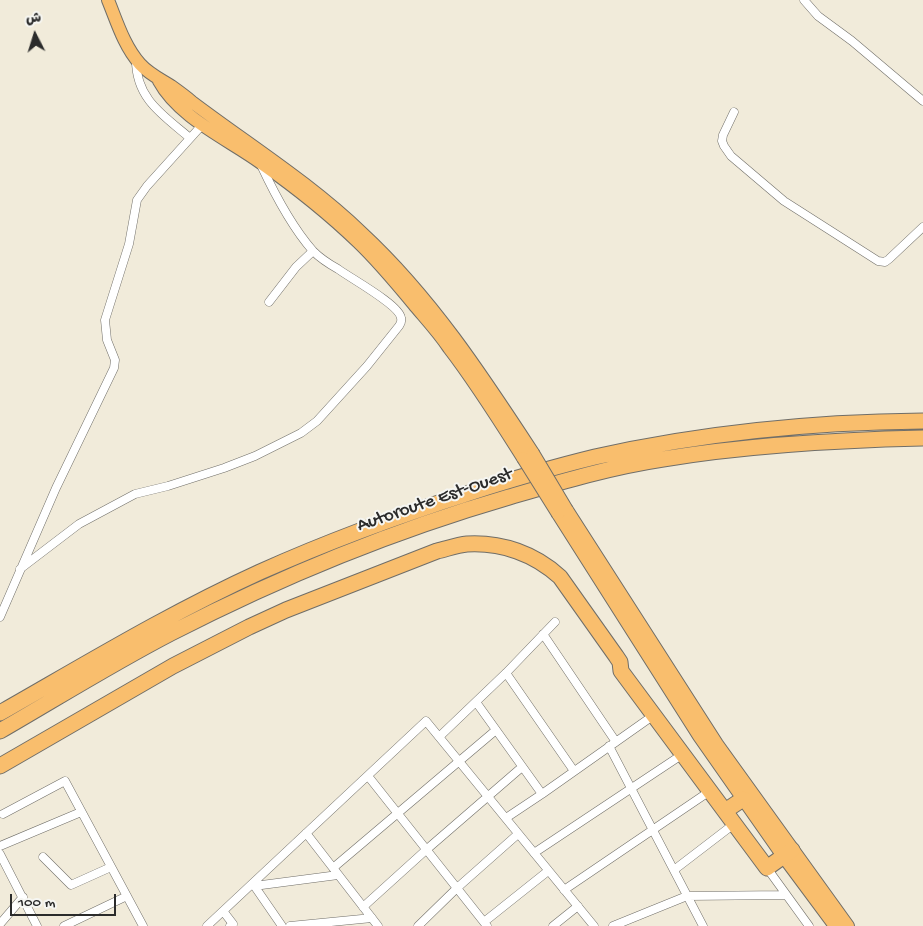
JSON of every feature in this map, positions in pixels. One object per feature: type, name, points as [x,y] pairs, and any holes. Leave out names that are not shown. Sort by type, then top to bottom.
[{"type":"highway","name":"Autoroute Est-Ouest","points":[[0,713],[152,625],[252,576],[340,538],[535,472],[596,457],[710,436],[816,426],[923,421]]},
{"type":"highway","name":"Autoroute Est-Ouest","points":[[0,731],[172,633],[305,570],[380,539],[437,519],[575,477],[662,459],[776,446],[923,438]]},
{"type":"highway","points":[[0,766],[173,666],[286,610],[437,551],[465,544],[487,544],[511,548],[549,566],[569,588],[620,662],[621,671],[767,868],[788,853]]},
{"type":"highway","points":[[0,776],[182,671],[257,631],[394,575],[456,555],[476,552],[495,553],[539,570],[554,582],[616,669],[625,676]]},
{"type":"highway","points":[[729,817],[742,799]]},
{"type":"main road","points":[[108,0],[125,42],[145,69],[292,174],[341,213],[364,234],[425,299],[482,374],[562,512],[699,736],[742,799],[848,926]]},
{"type":"main road","points":[[158,78],[168,95],[203,124],[260,161],[358,242],[386,272],[449,347],[528,455]]},
{"type":"main road","points":[[562,512],[717,744],[835,926]]},
{"type":"street","points":[[804,0],[818,16],[852,41],[923,101]]},
{"type":"street","points":[[136,58],[138,83],[143,94],[161,114],[190,138]]},
{"type":"street","points":[[734,112],[722,141],[731,156],[784,200],[878,261],[885,262],[889,260],[923,227]]},
{"type":"street","points":[[0,617],[56,488],[114,368],[115,360],[107,340],[104,320],[129,244],[137,200],[147,186],[203,124]]},
{"type":"street","points":[[20,569],[79,524],[135,494],[168,486],[255,456],[301,433],[317,421],[368,366],[401,322],[402,318],[398,312],[374,292],[313,251],[274,194],[260,161]]},
{"type":"street","points":[[269,302],[296,267],[313,251]]},
{"type":"street","points":[[439,737],[506,673],[555,622]]},
{"type":"street","points":[[543,634],[613,744],[631,788],[703,926]]},
{"type":"street","points":[[506,673],[574,771]]},
{"type":"street","points":[[476,702],[542,794]]},
{"type":"street","points":[[506,818],[654,715]]},
{"type":"street","points":[[207,926],[253,885],[426,721],[594,926]]},
{"type":"street","points":[[333,868],[496,730]]},
{"type":"street","points":[[534,852],[683,754]]},
{"type":"street","points":[[363,907],[522,767]]},
{"type":"street","points":[[368,776],[485,924],[548,870]]},
{"type":"street","points":[[4,814],[65,781],[143,926]]},
{"type":"street","points":[[564,890],[710,791]]},
{"type":"street","points":[[0,846],[81,812]]},
{"type":"street","points":[[674,870],[729,817]]},
{"type":"street","points":[[306,833],[378,926]]},
{"type":"street","points":[[418,926],[457,888],[518,834]]},
{"type":"street","points":[[0,854],[37,926]]},
{"type":"street","points":[[43,857],[72,885],[111,867]]},
{"type":"street","points":[[767,868],[809,926]]},
{"type":"street","points":[[253,885],[338,875]]},
{"type":"street","points":[[253,885],[282,926]]},
{"type":"street","points":[[613,926],[687,896],[786,895]]},
{"type":"street","points":[[64,926],[127,896]]},
{"type":"street","points":[[0,924],[23,897]]},
{"type":"street","points":[[553,926],[578,906]]},
{"type":"street","points":[[224,911],[233,924],[230,926]]},
{"type":"street","points":[[80,917],[84,926]]},
{"type":"street","points":[[290,926],[372,918]]}]
